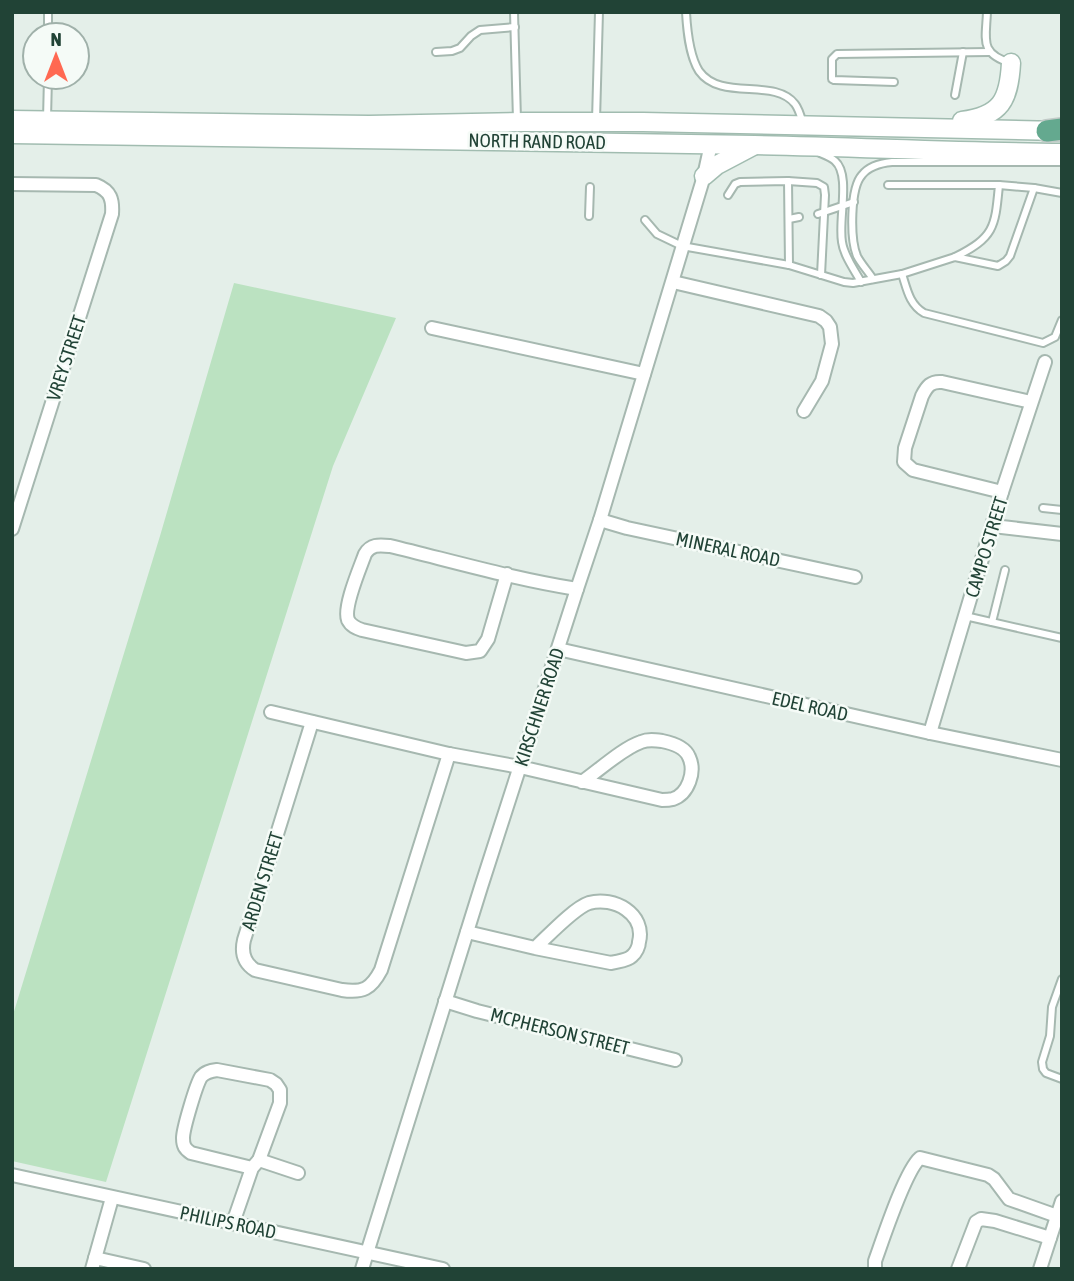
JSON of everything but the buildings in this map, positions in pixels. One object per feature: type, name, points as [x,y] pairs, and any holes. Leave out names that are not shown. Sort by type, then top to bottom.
[{"type":"main road","points":[[885,127],[982,118],[1001,106],[1006,97],[1011,63]]},
{"type":"main road","name":"NORTH RAND ROAD","points":[[12,120],[369,125],[596,122],[1057,131]]},
{"type":"main road","points":[[521,122],[690,131],[704,135],[711,144]]},
{"type":"main road","name":"NORTH RAND ROAD","points":[[12,134],[711,144],[1062,153]]},
{"type":"main road","points":[[684,144],[697,157],[705,173],[756,145]]},
{"type":"street","name":"KIRSCHNER ROAD","points":[[362,1269],[600,520],[673,282],[711,144]]},
{"type":"street","name":"VREY STREET","points":[[12,184],[96,185],[105,188],[111,195],[113,205],[17,495],[12,528]]},
{"type":"street","points":[[673,282],[819,316],[826,321],[832,335],[829,354],[819,388],[804,411]]},
{"type":"street","points":[[432,328],[644,374]]},
{"type":"street","name":"CAMPO STREET","points":[[930,733],[1045,362]]},
{"type":"street","points":[[1003,492],[913,470],[904,462],[905,448],[922,396],[931,383],[942,382],[1031,402]]},
{"type":"street","name":"MINERAL ROAD","points":[[600,520],[855,577]]},
{"type":"street","points":[[993,526],[1062,534]]},
{"type":"street","points":[[507,575],[488,639],[480,651],[475,653],[362,630],[350,623],[348,618],[349,604],[365,554],[373,546],[390,546],[577,589]]},
{"type":"street","name":"EDEL ROAD","points":[[558,649],[1062,760]]},
{"type":"street","points":[[271,712],[449,754],[520,767],[582,782],[662,800],[673,799],[688,786],[691,764],[689,755],[680,747],[651,739],[639,742],[582,782]]},
{"type":"street","name":"ARDEN STREET","points":[[312,722],[242,948],[244,959],[255,970],[354,992],[371,985],[381,970],[449,754]]},
{"type":"street","points":[[467,932],[534,948],[611,963],[632,956],[640,941],[640,932],[633,914],[611,903],[598,902],[578,909],[534,948]]},
{"type":"street","name":"MCPHERSON STREET","points":[[445,1001],[675,1060]]},
{"type":"street","points":[[233,1223],[256,1164],[280,1103],[280,1090],[270,1080],[216,1070],[205,1074],[201,1078],[184,1127],[185,1149],[191,1153],[256,1164],[298,1173]]},
{"type":"street","points":[[875,1269],[875,1261],[905,1185],[913,1166],[920,1158],[988,1175],[995,1179],[1009,1199],[1057,1216]]},
{"type":"street","name":"PHILIPS ROAD","points":[[12,1175],[443,1269]]},
{"type":"street","points":[[112,1198],[93,1263],[144,1269]]},
{"type":"street","points":[[1040,1269],[1062,1201]]},
{"type":"street","points":[[958,1269],[974,1226],[981,1219],[1050,1238]]},
{"type":"lane","points":[[514,12],[521,122]]},
{"type":"lane","points":[[596,122],[599,12]]},
{"type":"lane","points":[[687,12],[691,46],[701,74],[721,86],[782,95],[792,100],[797,107],[803,125]]},
{"type":"lane","points":[[987,12],[986,38],[989,52],[1011,63]]},
{"type":"lane","points":[[436,52],[460,48],[480,30],[515,27]]},
{"type":"lane","points":[[955,95],[963,52]]},
{"type":"lane","points":[[894,82],[834,80],[832,59],[837,54],[989,52]]},
{"type":"lane","points":[[47,121],[48,91]]},
{"type":"lane","points":[[800,146],[835,160],[843,174],[840,226],[842,244],[861,282]]},
{"type":"lane","points":[[873,279],[855,248],[854,192],[860,176],[868,169],[880,163],[892,162],[1062,162]]},
{"type":"lane","points":[[788,181],[789,265]]},
{"type":"lane","points":[[727,195],[735,184],[740,182],[788,181],[817,183],[824,187],[821,213],[821,275]]},
{"type":"lane","points":[[888,185],[999,186],[1062,193]]},
{"type":"lane","points":[[645,220],[657,234],[682,246],[789,265],[844,282],[861,282],[902,274],[955,257],[974,247],[983,240],[996,218],[999,186]]},
{"type":"lane","points":[[589,216],[590,187]]},
{"type":"lane","points":[[955,257],[998,266],[1006,261],[1034,188]]},
{"type":"lane","points":[[821,213],[854,202]]},
{"type":"lane","points":[[789,219],[799,217]]},
{"type":"lane","points":[[902,274],[912,303],[924,313],[1043,343],[1055,337],[1062,320]]},
{"type":"lane","points":[[1043,508],[1062,510]]},
{"type":"lane","points":[[992,622],[1004,570]]},
{"type":"lane","points":[[965,616],[1062,638]]},
{"type":"lane","points":[[1062,979],[1052,1007],[1050,1036],[1042,1062],[1046,1073],[1062,1079]]},
{"type":"green space","points":[[234,283],[396,318],[333,466],[106,1182],[12,1161],[12,1018],[160,536]]}]
